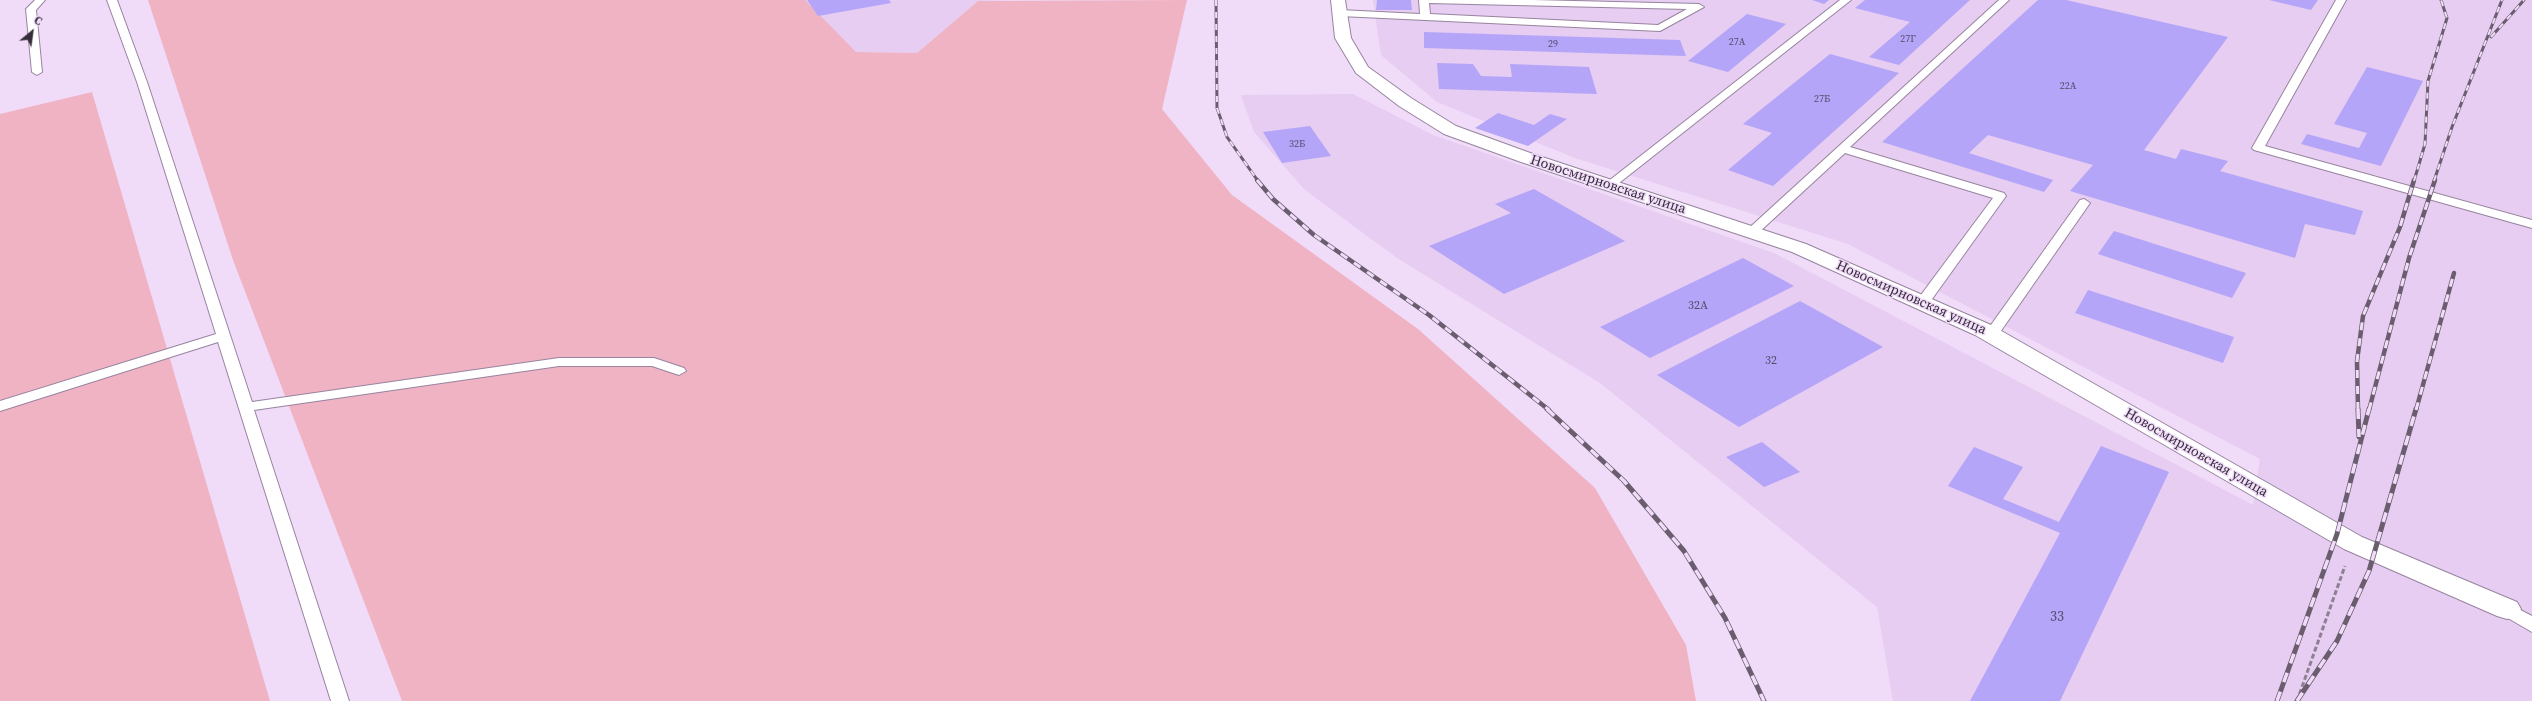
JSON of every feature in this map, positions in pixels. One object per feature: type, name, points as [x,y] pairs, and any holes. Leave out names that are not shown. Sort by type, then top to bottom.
[{"type":"street","name":"Новосмирновская улица","points":[[1339,7],[1343,38],[1362,70],[1405,102],[1450,130],[1799,248],[1922,303],[1991,335],[2353,543],[2507,609]]},
{"type":"lane","points":[[38,72],[31,9],[40,0]]},
{"type":"lane","points":[[112,0],[142,82],[340,701]]},
{"type":"lane","points":[[1339,7],[1425,17],[1660,28],[1699,7],[1424,0],[1425,17]]},
{"type":"lane","points":[[1610,185],[1846,0]]},
{"type":"lane","points":[[1752,232],[1844,149],[2004,0]]},
{"type":"lane","points":[[2341,0],[2258,148],[2532,224]]},
{"type":"lane","points":[[1844,149],[2000,196],[1922,303]]},
{"type":"lane","points":[[1991,335],[2084,203]]},
{"type":"lane","points":[[0,406],[223,336]]},
{"type":"lane","points":[[246,407],[560,362],[654,362],[679,371]]},
{"type":"lane","points":[[2507,609],[2532,614]]},
{"type":"lane","points":[[2507,609],[2532,625]]},
{"type":"path","points":[[2297,701],[2353,543]]},
{"type":"shaded area","points":[[148,0],[805,0],[856,52],[917,53],[978,1],[1187,0],[1162,109],[1232,195],[1418,329],[1595,488],[1686,645],[1696,701],[402,701],[233,260]]},
{"type":"shaded area","points":[[803,0],[1010,0],[978,1],[917,53],[856,52]]},
{"type":"shaded area","points":[[1373,0],[2532,0],[2532,701],[1893,701],[1877,607],[1600,383],[1397,258],[1305,190],[1254,132],[1241,95],[1353,94],[1433,135],[1774,253],[2253,505],[2260,459],[1848,244],[1575,158],[1437,102],[1381,55]]},
{"type":"shaded area","points":[[92,92],[270,701],[0,701],[0,114]]},
{"type":"building","points":[[807,0],[889,0],[891,3],[818,16]]},
{"type":"building","points":[[1377,0],[1411,0],[1412,10],[1376,10]]},
{"type":"building","points":[[1812,0],[1829,0],[1824,4]]},
{"type":"building","points":[[1865,0],[1970,0],[1899,65],[1869,57],[1910,22],[1855,8]]},
{"type":"building","points":[[2038,0],[2066,0],[2228,37],[2144,150],[2176,159],[2181,149],[2228,161],[2220,171],[2363,211],[2355,235],[2305,224],[2295,258],[2070,191],[2093,165],[1988,135],[1969,153],[2053,180],[2044,192],[1882,142]]},
{"type":"building","points":[[2269,0],[2318,0],[2311,10]]},
{"type":"building","points":[[1747,14],[1786,24],[1728,72],[1688,61]]},
{"type":"building","points":[[1424,32],[1680,40],[1686,56],[1424,48]]},
{"type":"building","points":[[1830,54],[1899,73],[1773,186],[1728,170],[1772,133],[1743,124]]},
{"type":"building","points":[[1437,63],[1473,64],[1481,76],[1512,77],[1510,64],[1589,67],[1597,94],[1439,89]]},
{"type":"building","points":[[2367,67],[2423,81],[2381,166],[2301,144],[2307,134],[2359,148],[2367,133],[2334,124]]},
{"type":"building","points":[[1498,113],[1534,125],[1550,114],[1567,119],[1528,146],[1475,128]]},
{"type":"building","points":[[1310,126],[1331,156],[1282,163],[1263,132]]},
{"type":"building","points":[[1534,189],[1625,241],[1504,294],[1429,246],[1511,213],[1495,204]]},
{"type":"building","points":[[2114,231],[2246,273],[2232,298],[2098,254]]},
{"type":"building","points":[[1743,258],[1794,286],[1650,358],[1600,327]]},
{"type":"building","points":[[2088,290],[2234,337],[2223,363],[2075,313]]},
{"type":"building","points":[[1800,301],[1883,347],[1739,427],[1657,375]]},
{"type":"building","points":[[1762,442],[1800,472],[1764,487],[1726,457]]},
{"type":"building","points":[[2101,446],[2169,472],[2060,701],[1970,701],[2060,533],[1948,486],[1974,447],[2023,467],[2003,499],[2059,522]]},
{"type":"railway","points":[[1216,0],[1217,108],[1227,137],[1258,181]]},
{"type":"railway","points":[[2414,181],[2425,144],[2428,81],[2447,18],[2441,0]]},
{"type":"railway","points":[[2434,181],[2452,127],[2502,0]]},
{"type":"railway","points":[[2491,37],[2524,0]]},
{"type":"railway","points":[[1257,180],[1273,199],[1314,235],[1429,315],[1549,410]]},
{"type":"railway","points":[[2358,410],[2357,361],[2363,316],[2400,227],[2414,180]]},
{"type":"railway","points":[[2369,410],[2409,258],[2435,180]]},
{"type":"railway","points":[[2416,410],[2454,273]]},
{"type":"railway","points":[[1547,409],[1624,481],[1684,551],[1725,618],[1764,701]]},
{"type":"railway","points":[[2358,409],[2359,437]]},
{"type":"railway","points":[[2277,701],[2337,534],[2369,409]]},
{"type":"railway","points":[[2297,701],[2337,641],[2369,571],[2416,409]]}]
